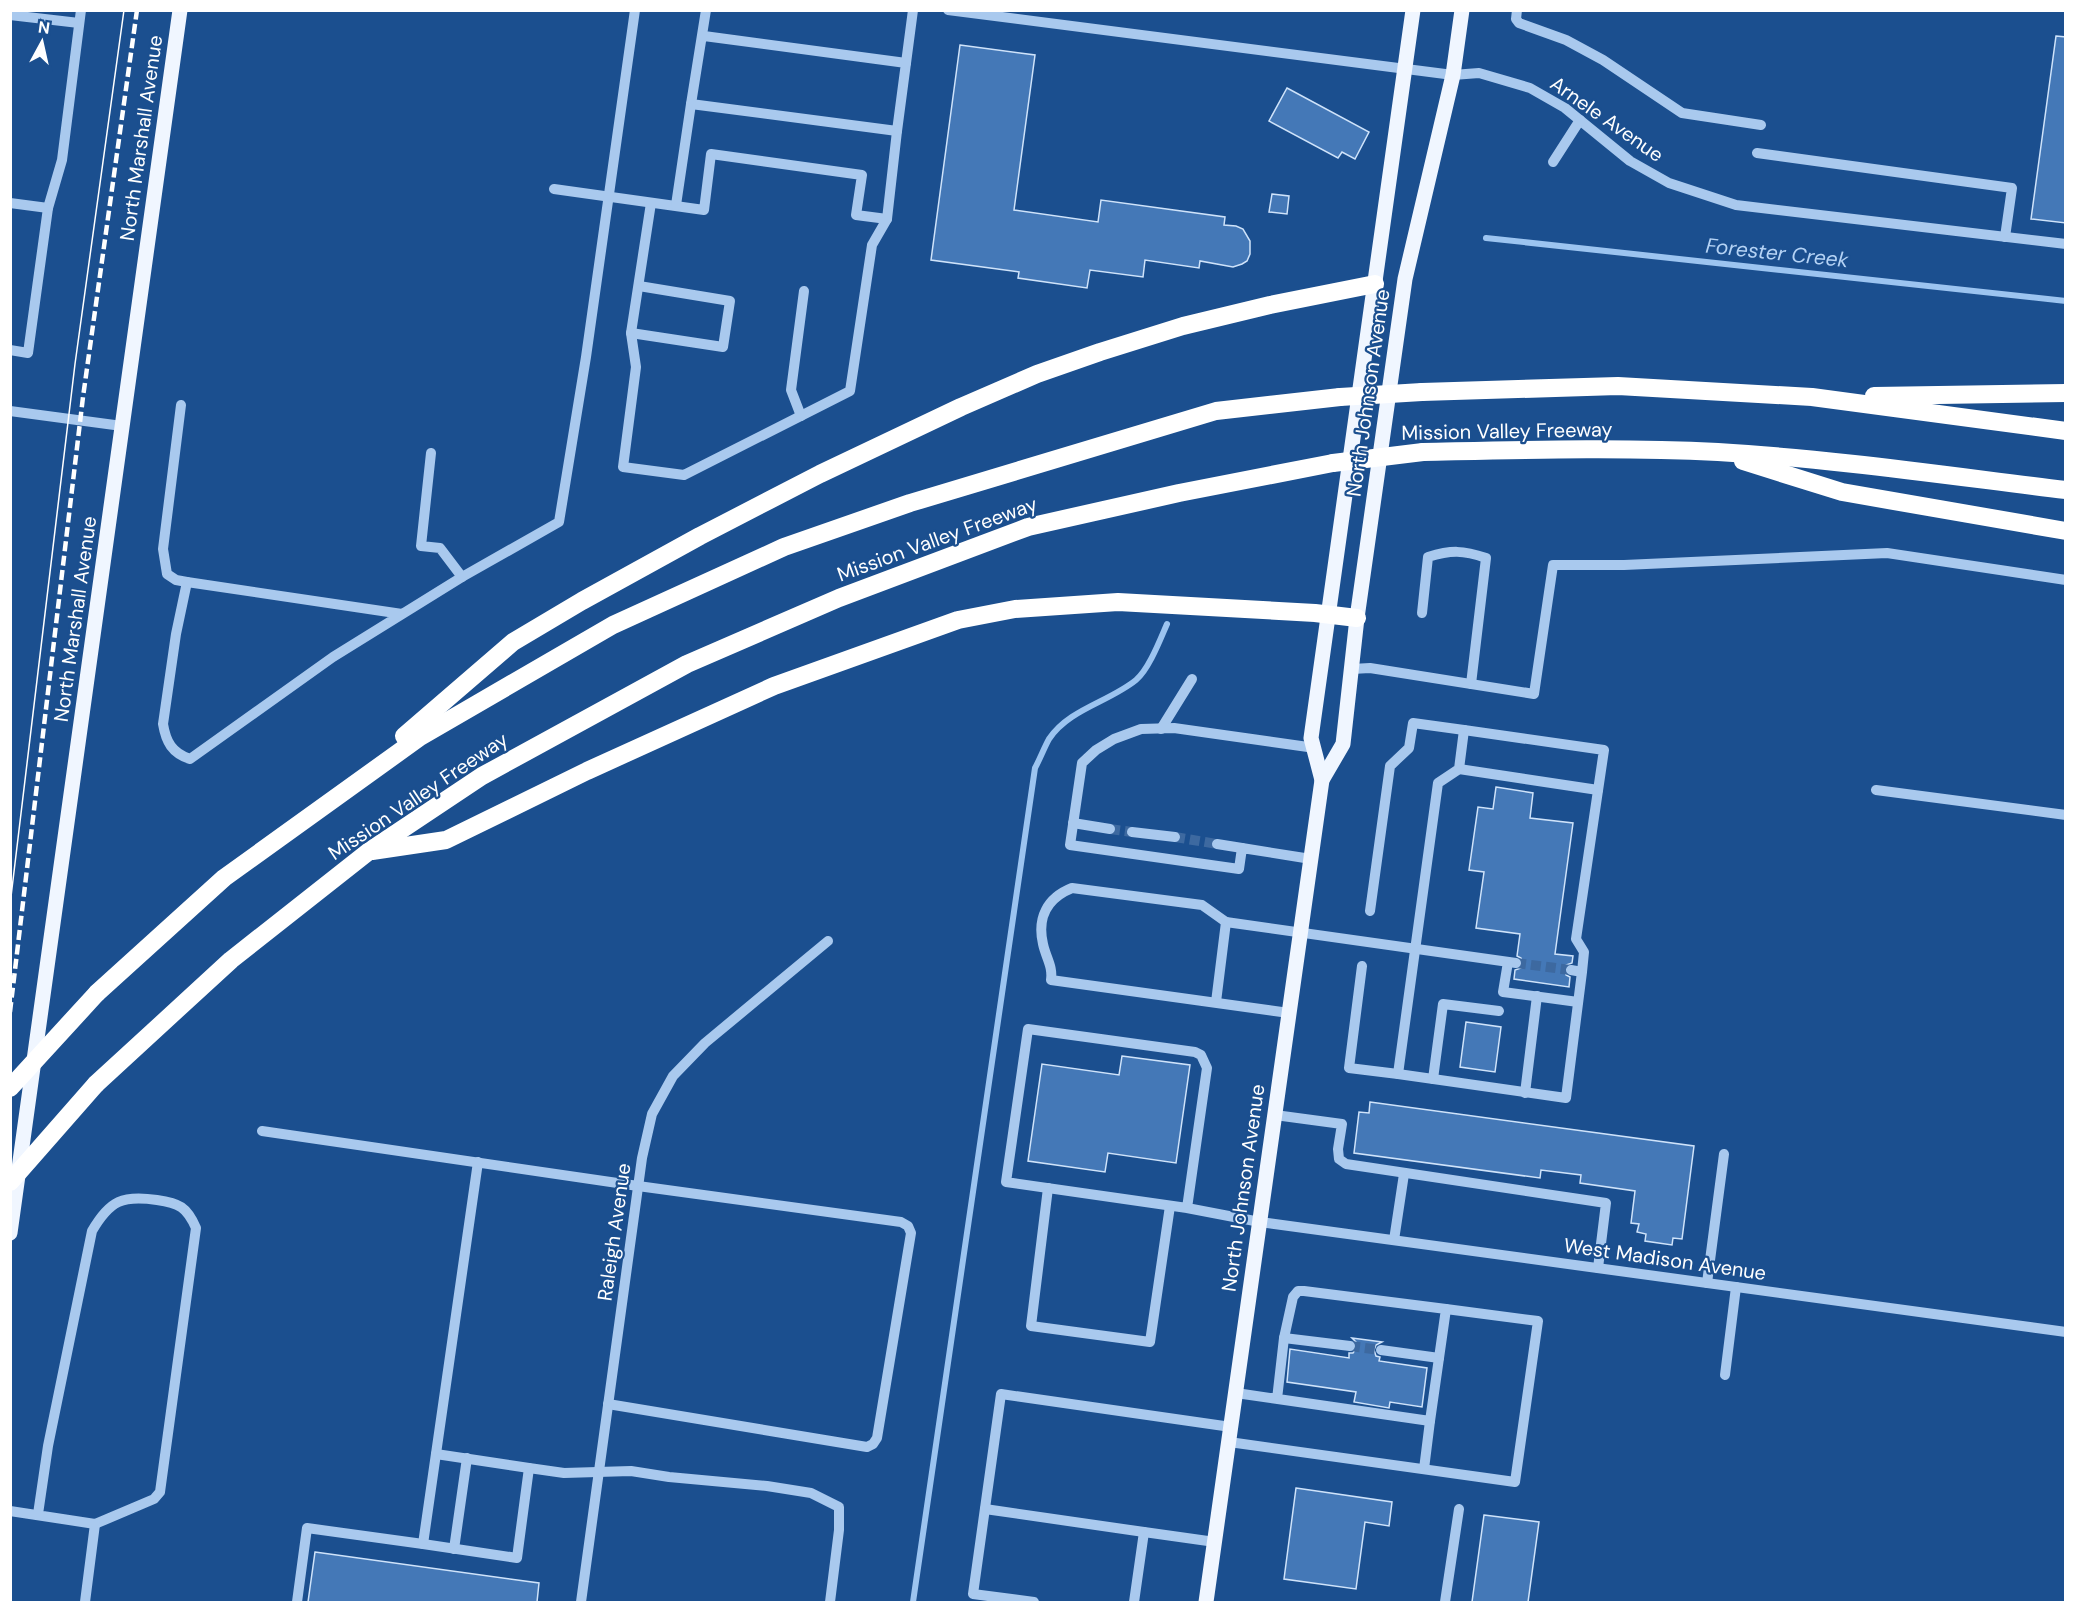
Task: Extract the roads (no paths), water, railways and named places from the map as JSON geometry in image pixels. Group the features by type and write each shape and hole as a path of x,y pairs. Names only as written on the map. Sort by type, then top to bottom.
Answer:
{"highway":[{"path":"323,806 513,642 700,536 820,474 961,407 1037,374 1100,352 1183,326 1270,305 1374,285"},
{"name":"Mission Valley Freeway","path":"10,1088 97,993 224,878 420,736 613,626 784,547 921,499 1216,411 1422,392 1618,386 1812,398 2066,431"},
{"path":"1812,398 2066,393"},
{"name":"Mission Valley Freeway","path":"10,1182 96,1084 231,960 368,852 482,776 687,664 839,598 1028,527 1179,493 1333,463 1424,452 1564,450 1716,452 1823,460 2066,490"},
{"path":"1716,452 1842,492 2066,531"},
{"path":"368,852 446,840 587,771 774,686 958,620 1015,609 1118,602 1358,618"}],"main road":[{"name":"North Marshall Avenue","path":"10,1233 180,10"},
{"name":"North Johnson Avenue","path":"1206,1602 1322,780 1311,738 1413,10"},
{"name":"North Johnson Avenue","path":"1322,780 1343,744 1405,279 1453,75 1462,10"}],"street":[{"path":"10,350 28,353 48,208 62,160 81,10"},
{"path":"187,582 176,634 163,724 165,737 171,748 179,755 190,759 333,657 462,577 559,522 635,10"},
{"path":"676,206 704,36 706,10"},
{"path":"651,202 631,333 636,367 623,467 684,475 850,391 872,244 887,219 913,10"},
{"name":"Arnele Avenue","path":"948,10 1453,75 1479,73 1530,88 1565,108 1630,161 1669,183 1736,205 2066,244"},
{"path":"1517,10 1518,23 1566,40 1603,60 1649,93 1683,113 1761,125"},
{"path":"14,14 79,23"},
{"path":"704,36 906,63"},
{"path":"691,104 897,131"},
{"path":"1552,162 1580,120"},
{"path":"1756,153 2012,188 2005,237"},
{"path":"554,189 704,210 711,154 862,174 856,215 887,219"},
{"path":"10,203 48,208"},
{"path":"631,333 723,347 730,301 639,286"},
{"path":"801,416 791,390 804,291"},
{"path":"181,405 163,549 167,574 176,580 187,582 402,614"},
{"path":"10,411 122,426"},
{"path":"431,453 421,546 440,548 462,577"},
{"path":"1422,613 1428,557 1441,553 1466,551 1486,558 1471,684"},
{"path":"1352,669 1370,668 1534,694 1553,565 1624,565 1887,553 2066,580"},
{"path":"1161,729 1192,679"},
{"path":"1362,966 1349,1068 1566,1098 1578,1002 1576,971 1584,952 1576,939 1604,750 1413,723 1409,748 1390,766 1370,911"},
{"path":"1242,848 1239,869 1070,845 1082,763 1096,750 1114,739 1141,729 1174,728 1315,748"},
{"path":"1459,769 1464,730"},
{"path":"1398,1074 1438,783 1459,769 1599,790"},
{"path":"1876,790 2066,815"},
{"path":"1073,823 1110,829"},
{"path":"1132,832 1175,837"},
{"path":"1217,844 1311,859"},
{"path":"1289,1013 1051,980 1053,968 1043,944 1042,919 1046,908 1060,893 1072,888 1202,905 1226,922 1512,962 1503,992 1578,1002"},
{"path":"1216,1002 1226,922"},
{"name":"Raleigh Avenue","path":"581,1602 638,1186 652,1114 673,1076 705,1043 828,940"},
{"path":"1525,1093 1537,996"},
{"path":"1433,1079 1443,1004 1499,1011"},
{"name":"West Madison Avenue","path":"1187,1208 1207,1068 1201,1055 1195,1052 1028,1029 1006,1182 1187,1208 1260,1222 2066,1332"},
{"path":"1275,1115 1342,1124 1338,1149 1339,1159 1346,1164 1361,1168 1606,1203 1598,1268"},
{"path":"262,1131 901,1222 908,1226 911,1233 877,1438 873,1444 867,1447 608,1404"},
{"path":"1707,1283 1724,1154"},
{"path":"423,1544 477,1162"},
{"path":"1394,1240 1404,1174"},
{"path":"1048,1188 1031,1326 1150,1342 1170,1206"},
{"path":"10,1511 95,1524 154,1499 160,1492 196,1228 190,1214 176,1203 131,1197 113,1205 101,1215 92,1231 48,1446 38,1514"},
{"path":"1725,1375 1736,1287"},
{"path":"1034,1602 973,1594 1001,1394 1424,1469 1515,1482 1538,1322 1299,1291 1293,1297 1284,1338 1277,1399"},
{"path":"1424,1469 1446,1309"},
{"path":"1284,1338 1350,1346"},
{"path":"1381,1350 1439,1358"},
{"path":"1236,1393 1430,1421"},
{"path":"436,1454 564,1473 631,1471 811,1493 838,1508 839,1530 830,1602"},
{"path":"454,1549 466,1458"},
{"path":"297,1602 307,1528 517,1558 529,1468"},
{"path":"985,1509 1215,1542"},
{"path":"1445,1602 1459,1509"},
{"path":"85,1602 95,1524"},
{"path":"1134,1602 1144,1532"}],"waterway":[{"name":"Forester Creek","path":"1486,238 2066,301"},
{"path":"913,1602 1035,768 1049,739 1067,720 1125,688 1141,675 1154,654 1167,624"}],"tunnel":[{"path":"1110,829 1132,832"},
{"path":"1175,837 1217,844"},
{"path":"1516,963 1571,970"},
{"path":"1350,1346 1381,1350"}],"tram line":[{"path":"10,905 75,364 124,10"}],"railway":[{"path":"10,1012 83,397 137,10"}]}
